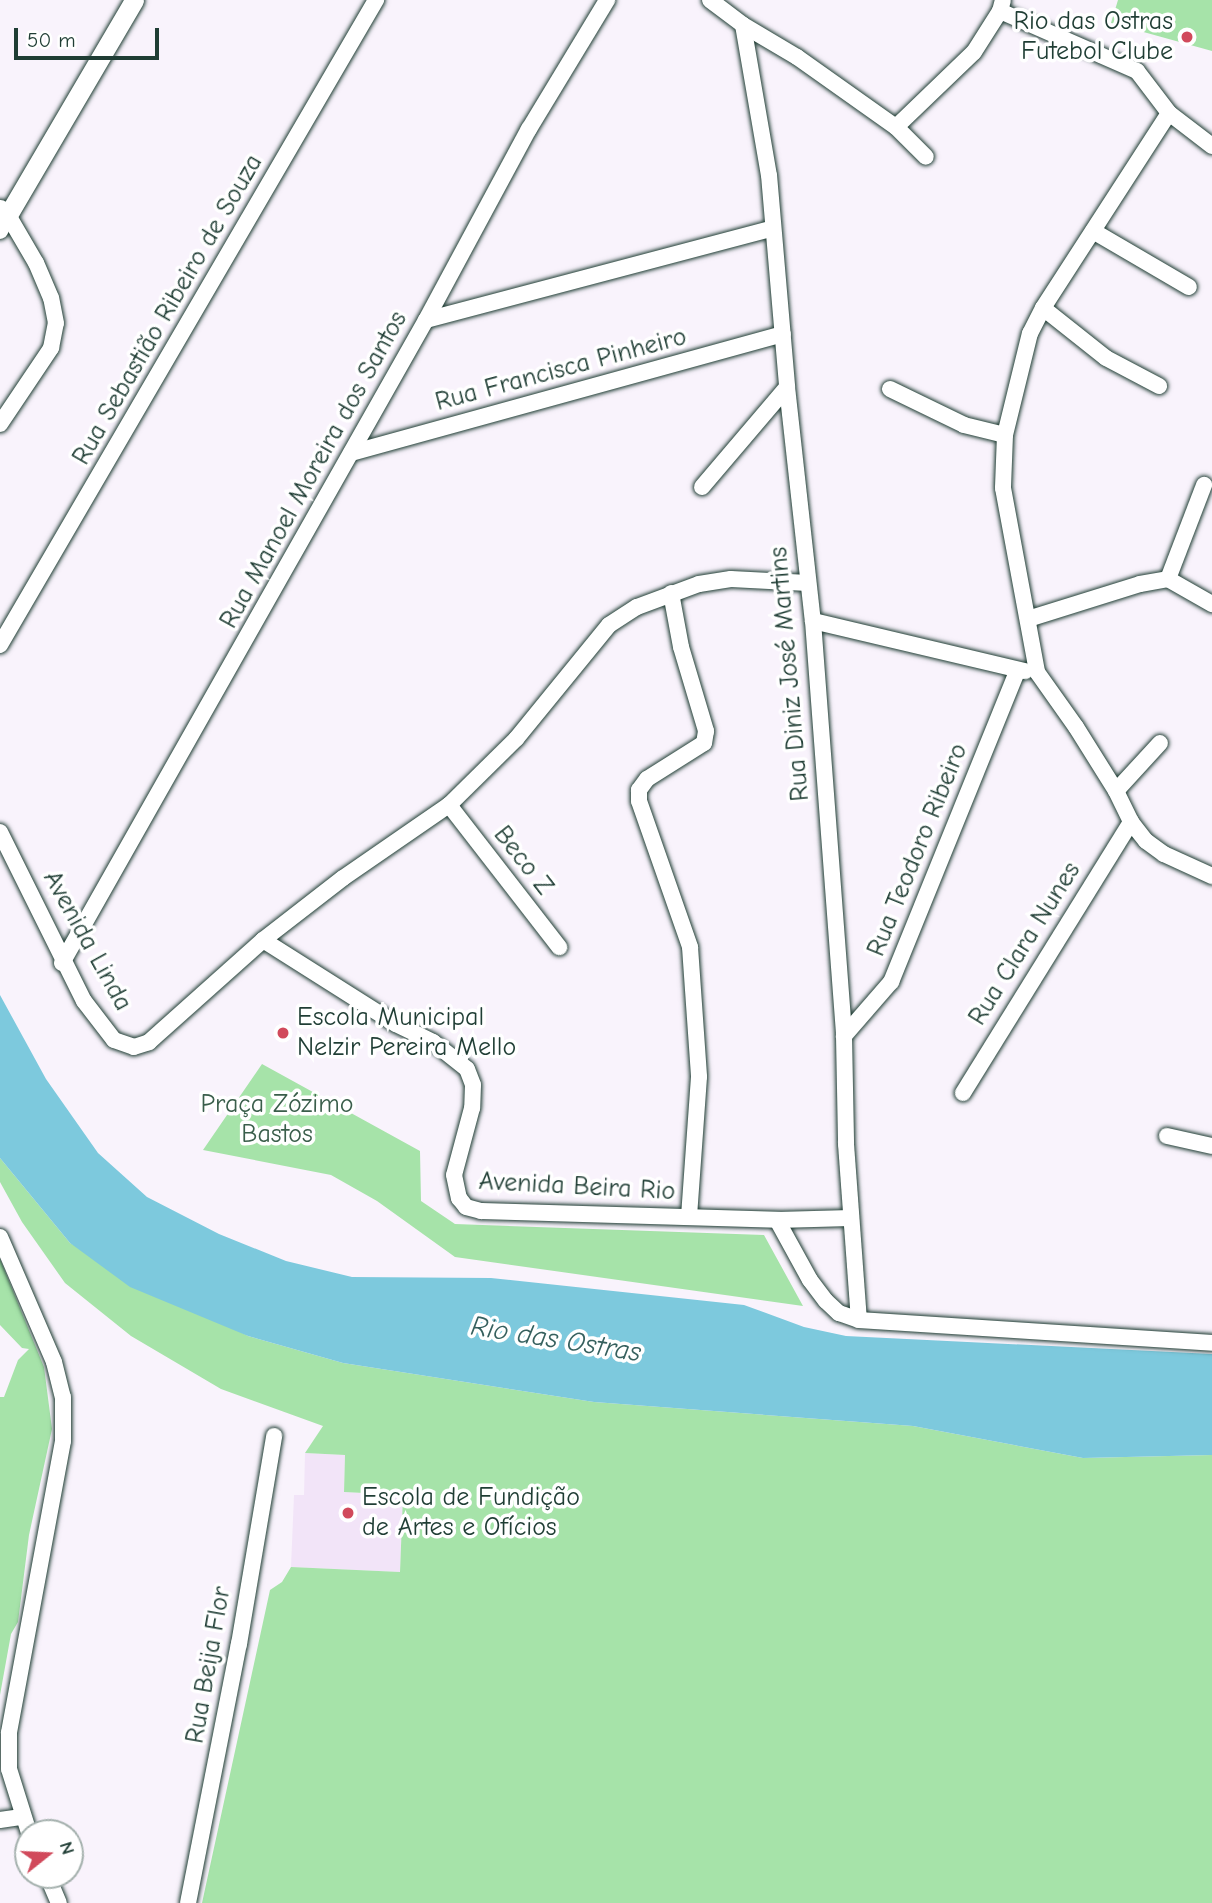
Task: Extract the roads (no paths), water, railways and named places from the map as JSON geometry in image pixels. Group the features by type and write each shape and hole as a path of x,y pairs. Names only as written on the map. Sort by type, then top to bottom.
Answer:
{"street":[{"path":"0,424 51,348 56,323 51,298 36,263 3,218 134,0"},
{"name":"Rua Sebastião Ribeiro de Souza","path":"0,645 376,0"},
{"name":"Rua Manoel Moreira dos Santos","path":"62,963 426,320 529,129 607,0"},
{"path":"710,0 896,127 926,157"},
{"path":"896,127 967,60 1002,6 1137,71 1169,113 1212,146"},
{"name":"Rua Diniz José Martins","path":"743,25 763,132 813,621 844,1036 851,1218 859,1320"},
{"path":"1169,113 1043,308 1030,333 1019,369 1002,457 1005,508 1037,672 1116,791 1131,822 1146,841 1164,855 1212,876"},
{"path":"426,320 773,228"},
{"path":"1093,231 1189,287"},
{"path":"1043,308 1106,358 1158,386"},
{"name":"Rua Francisca Pinheiro","path":"351,453 783,334"},
{"path":"702,486 787,387"},
{"path":"890,389 964,425 1005,435"},
{"path":"1168,579 1204,485"},
{"path":"263,940 343,878 449,805 516,739 609,625 638,607 699,584 731,579 808,583"},
{"path":"1028,619 1140,584 1168,579 1212,604"},
{"path":"671,593 681,647 706,731 704,743 647,779 639,790 639,801 690,947 699,1077 689,1216"},
{"path":"813,621 1017,671 1037,672"},
{"name":"Rua Teodoro Ribeiro","path":"844,1036 891,982 1017,671"},
{"path":"1116,791 1160,743"},
{"name":"Beco Z","path":"449,805 559,947"},
{"name":"Rua Clara Nunes","path":"962,1093 1131,822"},
{"name":"Avenida Linda","path":"0,832 62,963 84,1002 114,1040 134,1047 149,1042 263,940"},
{"name":"Avenida Beira Rio","path":"263,940 396,1024 433,1042 467,1069 473,1085 472,1108 454,1174 459,1198 466,1208 481,1211 777,1220 851,1218"},
{"path":"1167,1136 1212,1146"},
{"path":"777,1220 810,1280 826,1301 839,1313 859,1320 1212,1343"},
{"path":"0,1237 54,1362 63,1397 63,1441 9,1733 9,1769 22,1817 0,1820"},
{"name":"Rua Beija Flor","path":"188,1903 239,1644 274,1436"}],"water":[{"name":"Rio das Ostras","path":"0,995 46,1079 98,1153 147,1197 219,1234 286,1261 352,1277 491,1278 744,1305 804,1327 846,1336 1212,1354 1212,1455 1083,1458 913,1426 594,1402 343,1363 248,1336 130,1287 70,1243 0,1158"}],"place":[{"name":"Rio das Ostras Futebol Clube","path":"1187,37"},
{"name":"Escola Municipal Nelzir Pereira Mello","path":"283,1033"},
{"name":"Escola de Fundição de Artes e Ofícios","path":"348,1513"}],"park label":[{"name":"Praça Zózimo Bastos","path":"277,1120"}]}
